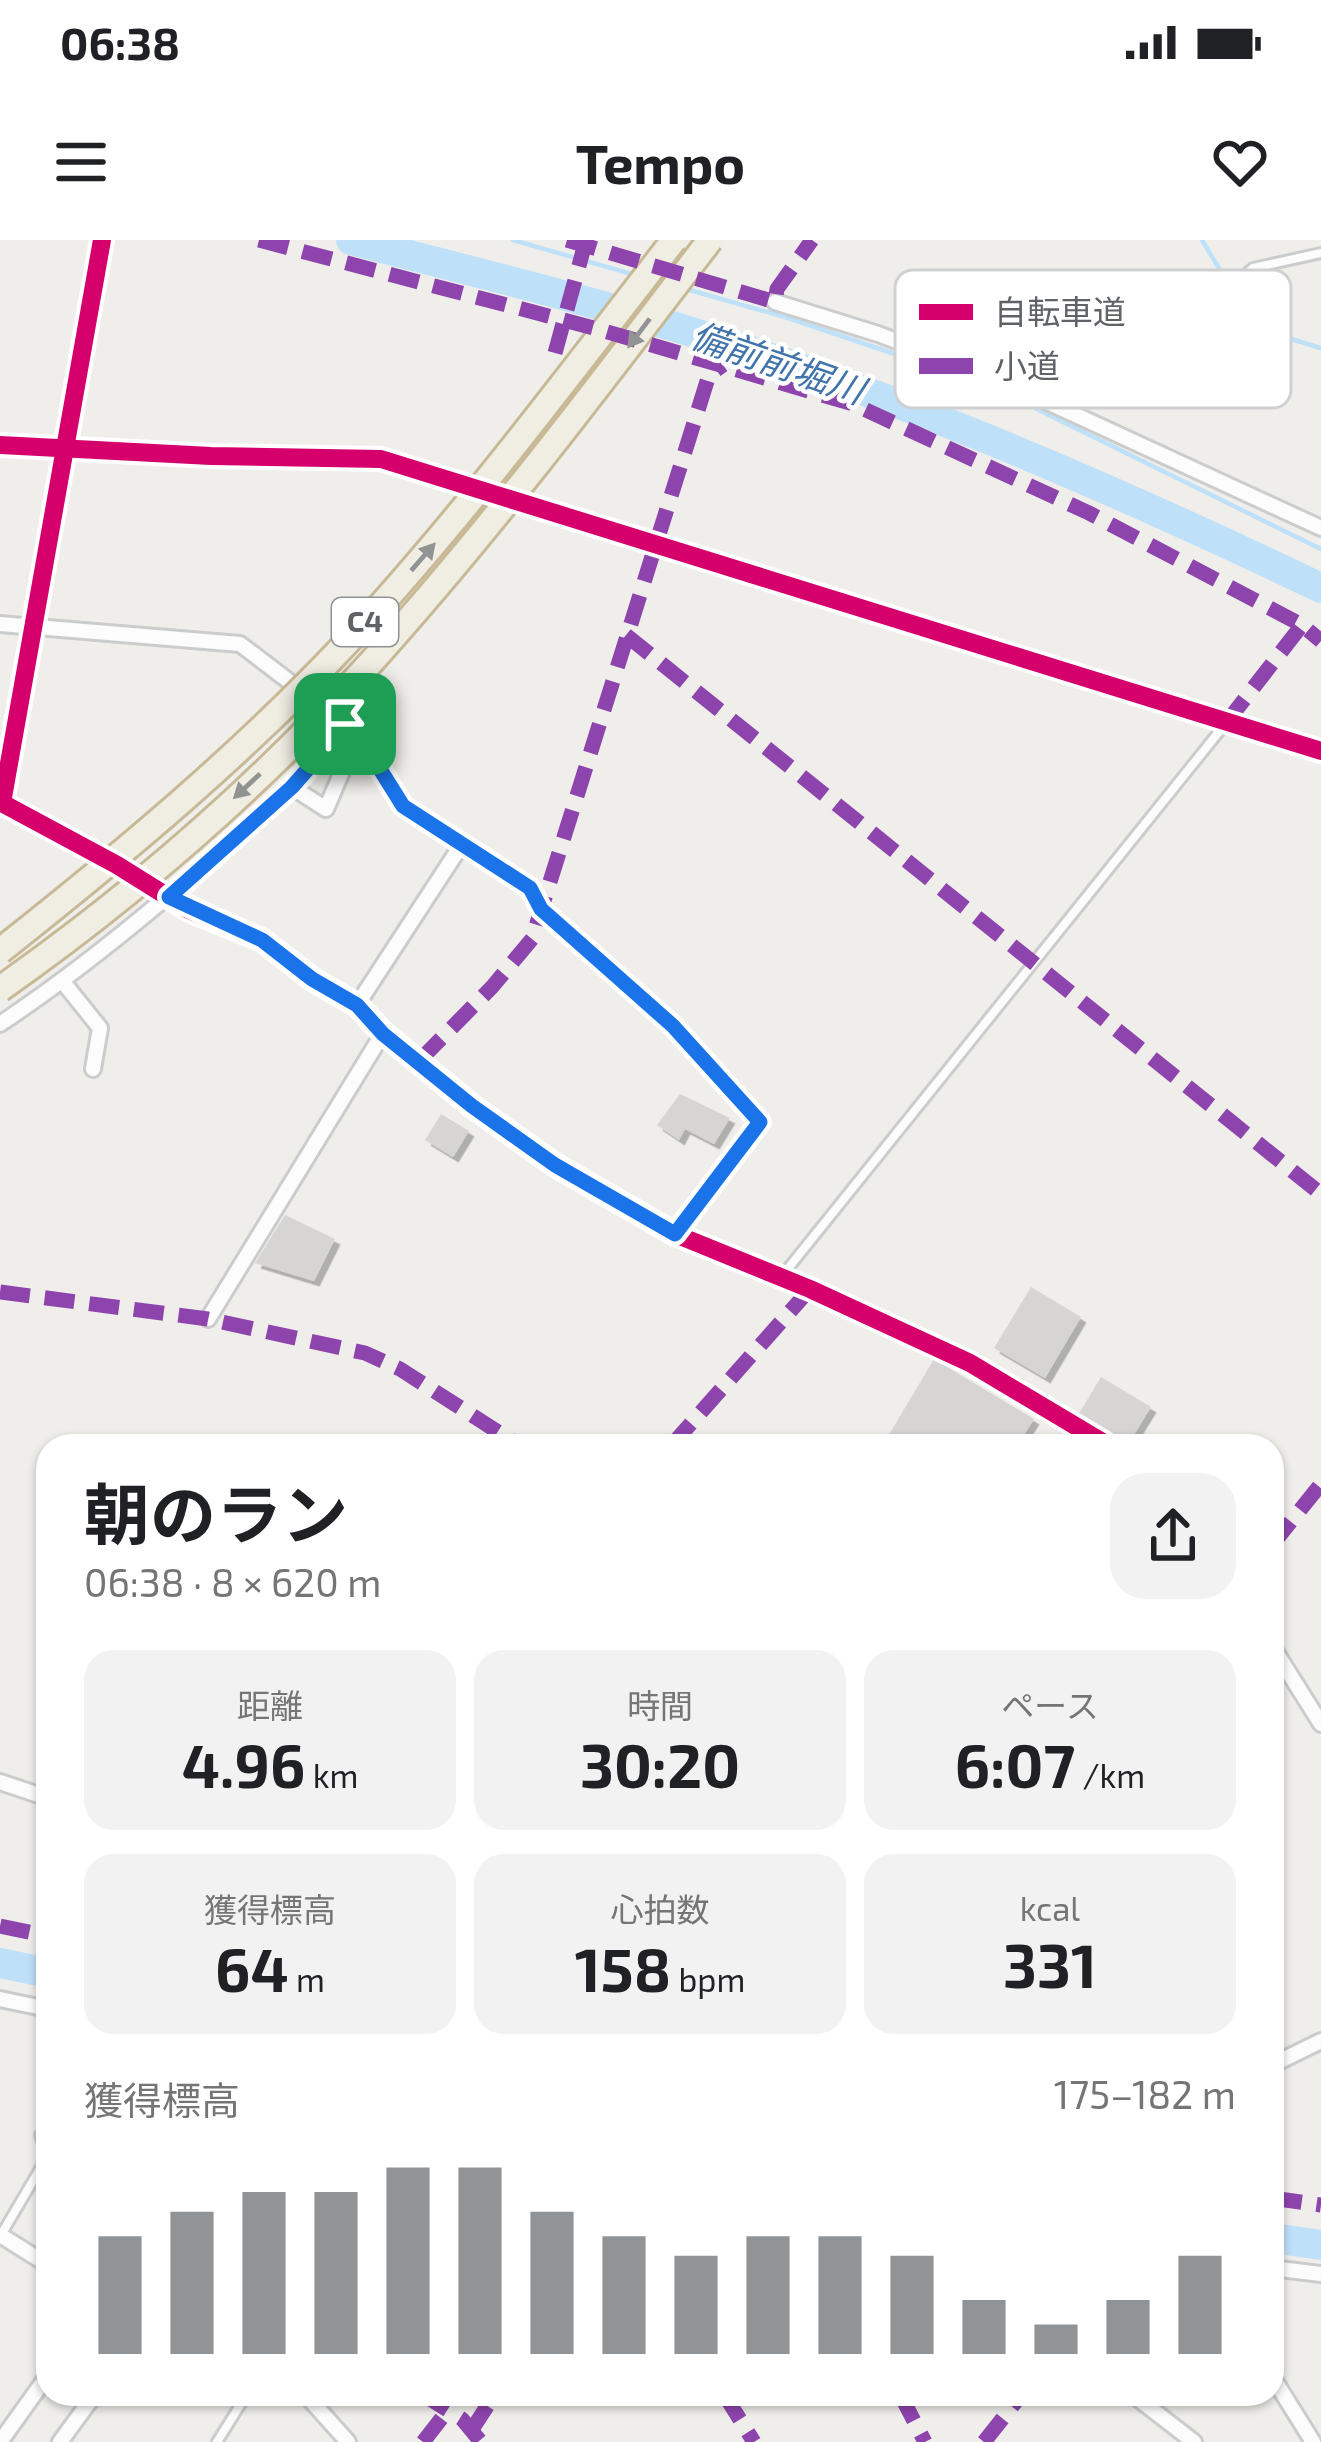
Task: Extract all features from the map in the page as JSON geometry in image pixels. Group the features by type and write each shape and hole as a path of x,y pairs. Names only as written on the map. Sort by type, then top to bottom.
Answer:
{"highway":[{"name":"C4","path":"0,951 196,789 351,638 502,463 674,240"},
{"name":"C4","path":"0,989 218,814 359,675 533,472 710,240"}],"street":[{"path":"102,240 2,802 169,897 262,940 312,979 357,1005 383,1034 472,1106 555,1165 675,1234 970,1363 1089,1434"},
{"path":"775,302 895,340"},
{"path":"1060,408 1321,528"},
{"path":"0,445 381,459 1321,752"},
{"path":"0,625 240,644 358,734 403,806 530,888 541,909 673,1026 760,1122 675,1234"},
{"path":"0,1024 58,986 169,897 292,787 321,754 317,738 323,707"},
{"path":"292,787 326,809 358,734"},
{"path":"357,1005 462,844"},
{"path":"0,975 58,986 100,1028 93,1069"},
{"path":"208,1318 383,1034"},
{"path":"1284,1665 1321,1724"},
{"path":"0,1782 36,1794"},
{"path":"0,1999 36,2006"},
{"path":"1284,2060 1321,2041"},
{"path":"0,2236 36,2257"},
{"path":"1284,2269 1321,2274"},
{"path":"1,2442 36,2392"},
{"path":"1284,2397 1313,2442"},
{"path":"60,2442 86,2406"},
{"path":"316,2406 348,2442"},
{"path":"1148,2406 1194,2442"}],"lane":[{"path":"1251,270 1321,253"},
{"path":"781,1277 1226,723"},
{"path":"0,2236 36,2175"},
{"path":"217,2442 240,2406"}],"building":[{"path":"680,1094 730,1118 714,1144 685,1129 679,1140 657,1125"},
{"path":"441,1114 469,1131 453,1157 425,1140"},
{"path":"285,1215 335,1239 314,1281 255,1263"},
{"path":"1031,1287 1081,1317 1045,1378 994,1348"},
{"path":"934,1359 1034,1419 1025,1434 889,1434"},
{"path":"1101,1377 1151,1407 1134,1434 1108,1434 1078,1415"}],"waterway":[{"name":"備前前堀川","path":"351,240 652,320 895,403"},
{"path":"513,240 635,275"},
{"path":"1202,240 1220,270"},
{"path":"686,289 895,354"},
{"path":"1291,339 1321,348"},
{"name":"備前前堀川","path":"909,408 1090,482 1321,588"},
{"path":"1035,408 1321,549"},
{"path":"0,1963 36,1970"},
{"path":"1284,2240 1321,2245"}],"marked path":[{"path":"259,240 594,328 853,404 1089,513 1302,625 1321,641"},
{"path":"567,240 775,302 777,289 812,240"},
{"path":"555,353 586,240"},
{"path":"420,1060 532,939 709,375 723,365"},
{"path":"1226,723 1302,625"},
{"path":"626,635 1321,1194"},
{"path":"682,1434 810,1289"},
{"path":"0,1292 208,1319 365,1353 400,1369 501,1434"},
{"path":"1284,1530 1321,1484"},
{"path":"0,1926 36,1934"},
{"path":"1284,2200 1321,2205"},
{"path":"441,2406 462,2419 481,2442"},
{"path":"471,2431 487,2406"},
{"path":"732,2406 754,2442"},
{"path":"906,2406 925,2442"},
{"path":"984,2442 1012,2406"},
{"path":"423,2442 448,2410"}],"cycle path":[{"path":"102,240 2,803 189,910 262,940 312,979 357,1005 383,1033 472,1106 555,1165 675,1234 810,1289 970,1363 1089,1434"},
{"path":"0,445 381,459 1321,751"}],"route":[{"path":"323,707 345,724 358,734 403,806 530,888 541,909 673,1026 760,1122 675,1234 555,1165 472,1106 383,1034 357,1005 312,979 262,940 169,897 292,787 321,754 317,738 323,707"}]}
